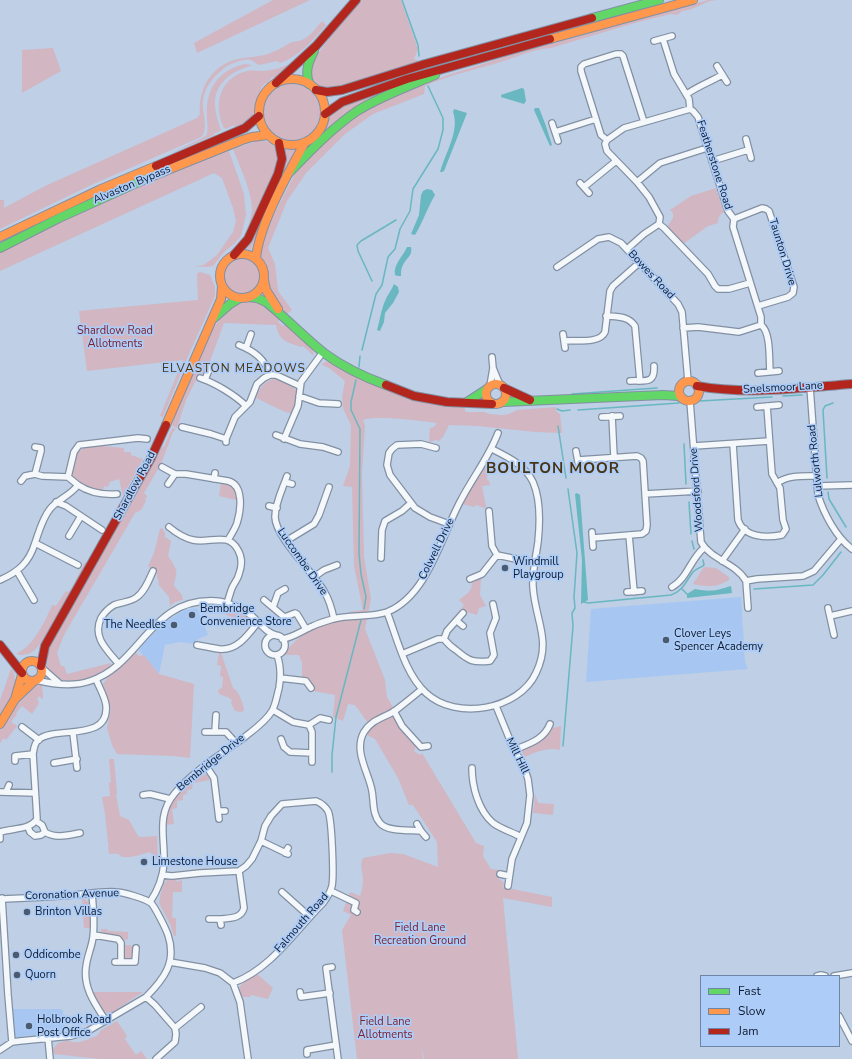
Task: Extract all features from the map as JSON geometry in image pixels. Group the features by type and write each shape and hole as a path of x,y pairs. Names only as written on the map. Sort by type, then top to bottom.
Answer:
{"main road":[{"path":"306,142 292,145 279,143 268,135 263,128 259,116 262,101 265,95 276,83 316,46 356,0"},
{"path":"316,90 327,92 342,90 432,62 659,0"},
{"path":"325,114 342,102 407,78 693,0"},
{"path":"309,84 306,69 316,46"},
{"path":"287,174 314,146 357,112 402,89 457,64"},
{"path":"276,83 291,79 300,80 309,84 316,90 323,101 325,114 323,123 317,134 306,142 287,174 256,247 256,258 262,267 264,280 269,295 280,313"},
{"name":"Alvaston Bypass","path":"0,237 101,188 245,128 259,116"},
{"name":"Alvaston Bypass","path":"0,248 105,196 220,148 242,140 268,135"},
{"path":"279,143 282,159 278,174 245,243 234,255 226,260 220,270 219,275 222,286 232,295 257,298 280,313 323,352 342,365 362,376 399,391 434,400 492,404 503,402 506,394 502,386 495,384 467,402"},
{"path":"234,255 246,254 256,258"},
{"path":"244,297 259,290 264,280"},
{"name":"Shardlow Road","path":"29,661 45,646 147,464 221,299 222,286"},
{"name":"Shardlow Road","path":"212,320 230,304 244,297"},
{"path":"688,381 693,382 699,391 690,398 679,393 680,387 683,383 688,381"},
{"name":"Snelsmoor Lane","path":"697,386 714,390 754,390 852,384"},
{"name":"Snelsmoor Lane","path":"502,386 535,401"},
{"path":"489,387 486,396 492,404"},
{"name":"Snelsmoor Lane","path":"663,395 680,387"},
{"name":"Snelsmoor Lane","path":"503,402 663,395 690,398 714,390"},
{"path":"0,645 27,680 35,680"},
{"name":"Shardlow Road","path":"41,667 45,646"},
{"path":"8,654 14,657 37,662 41,667 40,676 15,699"},
{"path":"0,724 15,699 23,665 29,661"}],"street":[{"path":"654,41 672,36"},
{"path":"663,39 674,74 689,99 690,109"},
{"path":"644,122 623,56 618,53 584,64 581,67 601,135 607,140 605,147 649,197 659,215 659,224"},
{"path":"717,66 727,82"},
{"path":"687,94 700,85 713,81 722,75"},
{"name":"Featherstone Road","path":"607,140 624,128 690,109 694,111 698,117 728,211 734,219 733,227 758,306 761,324 766,330 768,336 770,372"},
{"path":"555,132 596,119"},
{"path":"552,123 558,141"},
{"path":"746,139 748,150 752,158"},
{"path":"637,182 660,163 707,148"},
{"path":"712,161 748,150"},
{"path":"589,193 582,185 616,161"},
{"name":"Taunton Drive","path":"734,219 762,208 769,211 794,287 793,293 788,297 758,306"},
{"path":"627,249 644,234 659,224"},
{"path":"659,224 708,274 718,289 729,289 750,282"},
{"name":"Bowes Road","path":"557,267 598,239 614,239 627,249 678,304 682,312 688,381"},
{"path":"564,340 596,340 600,338 605,332 610,291 613,286 639,263"},
{"path":"606,316 627,318 636,326 643,380"},
{"path":"683,328 739,332 761,324"},
{"path":"246,348 251,334"},
{"path":"564,334 565,348"},
{"path":"239,345 254,352 264,362 270,375"},
{"path":"284,439 298,406 302,380 323,352"},
{"path":"489,387 493,368 492,357"},
{"path":"630,381 653,378 654,366"},
{"path":"210,367 202,379 236,397 246,406"},
{"path":"493,368 502,386"},
{"path":"758,373 779,371"},
{"path":"182,426 211,434 226,441 235,417 252,398 258,384 264,378 270,375 279,376 300,386"},
{"name":"Lulworth Road","path":"810,387 816,486 821,504 841,539 852,549"},
{"path":"299,396 319,403 338,404"},
{"name":"Woodsford Drive","path":"690,398 701,542 704,548 741,575 746,581"},
{"path":"757,407 778,405"},
{"path":"733,444 738,520 740,524 745,529 760,537 782,535 786,529 783,520 780,488 772,474 767,406"},
{"path":"612,416 614,457"},
{"path":"602,417 620,416"},
{"name":"Colwell Drive","path":"266,640 274,635 283,639 342,616 387,612 412,594 424,578 448,524 492,449 498,433"},
{"path":"276,435 300,444 338,452"},
{"path":"68,477 74,452 79,445 138,438 147,439"},
{"path":"120,447 121,440"},
{"path":"694,446 769,441"},
{"path":"436,448 422,444 398,445 389,453 387,465 390,475 411,503 420,512 448,524"},
{"path":"35,447 41,448 41,451 35,474"},
{"path":"387,612 406,665 422,689 438,701 460,708 469,709 496,706 521,692 536,674 541,661 544,642 534,598 533,586 534,563 538,542 538,498 535,486 530,476 507,456 492,449"},
{"path":"576,451 579,467"},
{"path":"578,460 637,456 643,461 646,531 642,534 593,538"},
{"path":"162,467 174,474 192,475 232,482 239,490 239,510 237,523 228,540"},
{"path":"214,479 215,472"},
{"path":"21,482 25,476 35,474 42,476 50,475 68,477 88,491 99,494 117,494"},
{"path":"168,484 174,474"},
{"name":"Luccombe Drive","path":"287,476 276,508 275,517 277,527 325,593 331,605 334,619"},
{"path":"777,484 784,479 791,477 816,476"},
{"path":"285,482 292,484"},
{"path":"0,580 17,571 30,554 36,543 39,529 49,510 56,502 73,492 78,485"},
{"path":"816,486 852,485"},
{"path":"286,541 314,524 327,503 329,487"},
{"path":"645,494 698,491"},
{"path":"56,502 66,506 102,530"},
{"path":"381,558 382,530 385,521 402,511 411,503"},
{"path":"269,506 276,508"},
{"path":"489,511 492,546 497,555 534,563"},
{"path":"69,536 81,516"},
{"path":"169,527 175,532 191,540 228,540 233,543 241,556 241,565 239,575 232,588 227,603"},
{"path":"722,561 745,529"},
{"path":"592,532 593,547"},
{"path":"630,535 634,592"},
{"path":"748,608 746,581 803,576 810,574 841,539"},
{"path":"36,543 78,565"},
{"path":"672,587 680,581 698,554 704,548"},
{"path":"470,578 482,574 497,555"},
{"path":"314,577 324,570 336,565"},
{"path":"17,571 33,598 37,592"},
{"path":"118,663 101,642 98,630 100,622 104,614 112,607 133,600 139,596 151,581 153,571"},
{"path":"273,607 278,593 285,589"},
{"path":"627,592 642,591"},
{"path":"264,600 285,617 295,613 297,614 306,629"},
{"path":"35,680 78,684 96,679 110,671 158,622 180,606 205,601 227,603 248,613 271,634 283,639 284,650 276,655 271,654 266,650 266,640 263,628"},
{"path":"444,639 449,646 470,661 477,662 490,660 494,656 490,633 496,618 493,604"},
{"path":"828,608 834,635"},
{"path":"830,616 852,611"},
{"path":"444,639 447,631 463,613"},
{"path":"457,621 463,626"},
{"path":"197,645 220,649 230,648 244,640 258,622"},
{"path":"402,654 438,639 444,639"},
{"name":"Bembridge Drive","path":"150,902 159,888 164,864 162,820 170,799 187,780 262,723 272,710 277,699 280,678 280,663 276,655"},
{"path":"41,667 60,683"},
{"path":"280,678 306,681 311,688"},
{"path":"0,832 28,827 36,821 38,816 33,754 38,740 45,736 73,733 94,728 99,725 104,717 105,703 96,679"},
{"path":"421,831 387,828 380,823 376,814 371,786 362,761 361,743 364,733 370,725 380,717 394,711 422,689"},
{"name":"Mill Hill","path":"496,706 514,750 523,764 528,779 530,795 527,823 512,859 508,886"},
{"path":"272,710 293,722 309,725 320,718 329,720"},
{"path":"394,711 402,726 419,749 428,746"},
{"path":"215,732 216,715"},
{"path":"514,750 536,740 544,734 550,724"},
{"path":"309,725 312,732 312,762"},
{"path":"22,727 38,740"},
{"path":"205,732 226,732 236,743"},
{"path":"73,733 77,768"},
{"path":"281,739 284,747 290,752 312,753"},
{"path":"15,761 15,756 33,754"},
{"path":"54,763 77,758"},
{"path":"206,766 214,778 219,819"},
{"path":"472,768 477,797 487,816 492,822 500,827 521,836"},
{"path":"3,792 9,785"},
{"path":"3,792 35,793"},
{"path":"143,795 150,794 170,799"},
{"name":"Falmouth Road","path":"233,983 243,980 269,961 323,903 331,891 334,874 329,814 325,807 320,802 316,801 282,804 274,812 265,826 261,841 252,859 239,871"},
{"path":"218,812 225,811"},
{"path":"36,821 42,825 45,832 55,836 80,834"},
{"path":"417,824 426,837"},
{"path":"28,827 30,832 35,836 41,835 45,832"},
{"path":"261,841 287,852"},
{"path":"162,874 172,876 239,871 244,908 240,916 221,922 209,919"},
{"path":"500,874 509,876"},
{"path":"331,891 356,903 354,910 357,912"},
{"name":"Coronation Avenue","path":"1,899 108,892 123,893 150,902"},
{"path":"92,893 94,934 85,967 87,985 92,999 106,1021"},
{"path":"282,901 284,894 310,917"},
{"path":"1,899 12,1042"},
{"path":"0,1050 12,1042 27,1039 80,1034 106,1021 146,997 166,974 170,962 170,941 167,929 150,902"},
{"path":"94,934 118,939 121,943 118,962 135,962 136,948"},
{"path":"170,962 194,966 220,973 233,983 240,1002 248,1059"},
{"path":"332,967 326,968 338,1059"},
{"path":"840,975 852,973"},
{"path":"300,992 301,997 330,993"},
{"path":"146,997 175,1028 176,1034 175,1042 156,1059"},
{"path":"175,1028 201,1006"},
{"path":"840,1018 852,1041"},
{"path":"48,1037 50,1059"},
{"path":"307,1054 307,1050 336,1045"}],"shaded area":[{"path":"522,88 524,89 526,101 524,104 501,97 501,95"},
{"path":"535,108 539,108 552,145 550,146 534,110"},
{"path":"454,109 467,113 444,171 440,172 455,127"},
{"path":"427,189 432,190 435,195 415,235 411,234 419,215 421,195 423,191"},
{"path":"407,247 411,247 411,253 402,266 401,276 395,275 395,267"},
{"path":"394,284 398,287 399,292 385,313 384,322 380,331 377,330 384,304"},
{"path":"577,493 580,495 588,600 581,604 582,560 575,494"},
{"path":"731,586 732,593 687,598 687,594 695,589 713,590"},
{"name":"Clover Leys Spencer Academy","path":"741,597 745,662 748,669 586,682 591,609"},
{"path":"197,608 208,635 198,639 196,644 179,642 165,645 159,674 139,650 143,644 167,621 184,610"},
{"path":"11,1009 61,1009 63,1011 65,1033 13,1038"}],"green space":[{"path":"273,0 310,0 197,53 194,43"},
{"path":"361,0 401,0 418,49 414,59 419,61 346,85 331,88 318,85 310,77 310,66 336,29"},
{"path":"708,0 717,0 682,11 677,15 671,14 638,22 551,48 529,52 435,82 425,86 424,94 373,114 345,134 306,173 287,201 268,248 275,264 278,291 292,310 285,315 267,286 267,270 261,257 260,245 267,228 297,170 338,130 374,105 448,75 514,54"},
{"path":"322,21 326,25 316,37 300,52 287,60 280,63 277,61 259,65 251,60 242,60 227,66 218,73 205,91 203,106 205,130 201,137 91,185 0,229 0,200 4,200 4,208 45,186 197,118 200,114 201,95 204,87 208,79 221,66 238,59 268,54 292,42 302,40 311,34"},
{"path":"53,48 61,71 22,93 22,50"},
{"path":"295,61 275,78 272,77 268,83 264,84 261,88 253,114 247,122 235,127 234,125 226,129 224,128 219,110 219,102 225,86 230,80 247,71 272,70 284,67"},
{"path":"245,64 251,66 244,68 226,78 218,89 215,107 221,130 214,135 170,154 206,136 208,129 207,107 211,90 215,83 227,71"},
{"path":"286,84 298,84 308,88 316,96 320,106 320,118 316,128 308,136 298,140 286,140 276,136 268,128 264,118 264,106 268,96 276,88"},
{"path":"397,85 303,153 319,137 329,118 338,108"},
{"path":"260,140 269,142 276,148 276,167 268,189 248,229 252,210 250,195 233,149"},
{"path":"285,149 296,149 255,237 251,250 247,249 282,175 286,157"},
{"path":"229,151 244,194 246,215 241,236 224,252 213,266 195,266 204,265 217,255 233,232 236,221 222,178 214,173 0,271 0,251 31,235 185,166"},
{"path":"716,188 724,212 719,217 718,223 708,226 683,244 670,230 668,225 673,218 673,213 670,210 691,196"},
{"path":"246,258 255,263 259,269 259,283 255,289 246,294 238,294 229,289 225,283 224,272 229,263 235,259"},
{"name":"Shardlow Road Allotments","path":"200,272 210,275 215,287 215,296 163,417 160,416 183,360 87,371 79,311 198,300 197,274"},
{"path":"248,300 266,306 280,319 278,322 283,326 286,324 312,348 314,356 303,346 301,347 284,340 279,334 276,325 224,323 206,372 199,374 186,400 177,428 172,426 181,400 202,351 214,328 229,309 238,303"},
{"path":"328,361 349,373 464,407 466,412 484,412 502,415 509,414 517,410 556,407 556,411 560,414 562,433 449,425 443,437 439,441 436,440 429,442 430,428 434,427 437,423 388,418 363,420 365,426 362,473 364,557 371,599 365,629 385,680 387,697 416,746 414,751 420,755 422,753 476,843 484,846 483,856 491,869 499,870 499,879 504,883 503,887 552,897 552,907 503,898 518,1059 424,1059 421,1045 423,1059 357,1059 342,930 351,915 343,911 350,892 360,896 363,884 361,866 363,858 390,853 403,854 438,867 437,842 413,805 409,805 398,778 375,739 367,735 371,727 355,705 348,704 343,721 333,717 335,695 313,691 312,687 302,679 302,663 299,655 284,655 296,640 305,634 324,625 353,618 349,612 363,610 354,566 352,487 343,486 350,466 351,425 343,408 342,397 345,381 329,368 321,364"},
{"path":"273,379 286,383 297,391 297,401 293,414 256,398 262,386"},
{"path":"172,428 176,429 173,432 161,464 144,493 147,496 145,499 146,501 141,510 135,513 64,635 57,653 61,666 64,666 67,674 111,663 103,672 83,680 69,681 58,678 47,666 48,649 155,458 163,446 164,447"},
{"path":"89,446 124,448 124,452 131,452 131,455 143,459 123,496 119,479 110,482 108,487 104,486 103,491 93,491 70,477 77,454"},
{"path":"487,463 487,480 489,481 490,485 482,486 486,507 484,508 476,505 474,507 463,504 468,492"},
{"path":"221,483 231,486 238,493 236,500 219,496"},
{"path":"162,528 165,533 165,537 171,541 168,556 176,571 174,586 182,595 183,600 175,602 170,606 169,597 158,584 157,574 148,566 154,553 160,529"},
{"path":"85,562 88,563 40,644 35,650 29,653 18,655 17,653 28,646 38,633 52,605 56,606 66,591 68,592 71,589"},
{"path":"704,567 716,568 729,577 729,580 712,586 693,584"},
{"path":"480,577 480,595 486,606 479,608 477,615 461,609 464,605 459,600 466,595 472,586 472,583"},
{"path":"209,604 226,606 236,610 250,620 250,624 204,606"},
{"path":"140,645 135,652 139,656 144,655 159,674 194,684 190,758 117,754 112,745 107,728 111,709 103,684 109,676 103,680 119,668 112,674 114,673 125,663 126,662 120,667"},
{"path":"219,653 221,653 233,688 239,694 242,701 244,710 242,712 235,711 231,703 232,700 218,692 219,689 222,688 223,677 220,676 221,666 217,665"},
{"path":"11,669 15,681 14,687 10,699 0,716 0,700"},
{"path":"35,685 42,685 43,698 42,699 39,696 37,699 39,703 32,714 22,706 11,722 17,726 6,740 4,738 0,743 0,729 26,693"},
{"path":"561,726 560,750 547,750 525,757 520,749 548,734 552,728"},
{"path":"109,759 114,759 116,795 120,816 129,820 138,836 157,836 158,864 156,858 150,852 127,857 122,857 117,854 109,854 109,843 102,797 110,796 109,783 111,782"},
{"path":"201,774 207,775 210,780 193,783 192,789 187,790 187,794 183,795 183,800 177,801 177,808 172,809 174,824 164,825 172,801 183,788"},
{"path":"535,794 538,803 554,804 553,815 533,813"},
{"path":"209,875 176,880 177,882 182,880 182,892 173,892 172,918 176,918 176,936 174,936 170,924 159,903 164,883 173,878"},
{"path":"82,898 88,902 92,916 92,928 88,951 86,949 90,936 90,928 84,928"},
{"path":"101,929 107,929 108,931 128,932 128,939 123,940 116,936 103,934"},
{"path":"124,945 133,946 131,959 127,960 123,956"},
{"path":"257,974 273,988 268,999 251,995 250,997 241,997 239,989 241,985 247,979"},
{"path":"91,992 143,992 110,1014 102,1011"},
{"path":"117,1021 127,1036 125,1039 136,1055 141,1051 147,1059 100,1059 54,1054 53,1049 58,1043 67,1040 71,1042 79,1042 87,1040 98,1035 101,1030"}],"waterway":[{"path":"402,0 418,45 419,56"},
{"path":"362,350 376,294 382,285 388,257 395,249 400,229 410,211 413,189 438,149 443,130 443,118 428,86"},
{"path":"372,281 358,251 357,245 361,241 396,220"},
{"path":"359,367 360,356"},
{"path":"356,380 351,402 351,410 360,429 359,554 361,574 366,597 364,609"},
{"path":"572,394 657,388"},
{"path":"783,396 802,395"},
{"path":"699,401 772,397"},
{"path":"578,410 679,403"},
{"path":"827,478 823,410 825,406 833,403"},
{"path":"557,409 562,411 570,410"},
{"path":"558,426 566,478"},
{"path":"684,444 686,484"},
{"path":"563,746 573,626 572,613 575,608 574,597 577,553 568,489"},
{"path":"828,492 829,499 846,527"},
{"path":"689,502 691,534"},
{"path":"692,541 694,549"},
{"path":"754,589 813,585 841,552"},
{"path":"584,602 588,603 671,595 679,591 694,571 704,565 703,560"},
{"path":"682,589 687,594"},
{"path":"332,772 332,755 336,717 361,620"}],"traffic: fast":[{"path":"592,18 659,0"},
{"path":"309,84 307,75 308,67 314,51"},
{"path":"287,175 329,133 357,111 385,96 435,75"},
{"path":"0,248 59,218 150,177"},
{"path":"248,297 257,298 266,302 324,353 339,363 386,385"},
{"path":"214,318 230,304 240,298"},
{"path":"467,402 487,389"},
{"path":"503,402 663,395 678,396 682,398"}],"traffic: slow":[{"path":"550,39 693,0"},
{"path":"292,79 304,82 315,89 322,100 325,112 322,124 315,135 304,142 292,145 280,142 269,135 262,124 259,112 262,100 269,89 280,82 292,79"},
{"path":"150,177 242,140 268,135"},
{"path":"256,258 263,229 269,214 283,183 305,142"},
{"path":"0,237 101,189 156,166"},
{"path":"238,254 246,254 258,260 264,272 264,276 264,280 258,292 246,298 238,298 226,292 220,280 220,272 226,260 238,254"},
{"path":"264,280 266,290 278,309"},
{"path":"166,425 221,299 222,286"},
{"path":"689,381 696,384 699,391 696,398 689,401 682,398 679,391 682,384 689,381"},
{"path":"496,384 503,387 506,394 503,401 496,404 489,401 486,394 489,387 496,384"},
{"path":"32,661 39,664 42,671 39,678 32,681 25,678 22,671 25,664 32,661"},
{"path":"0,724 15,699 22,675"},
{"path":"16,698 34,681"}],"traffic: jam":[{"path":"276,83 316,46 356,0"},
{"path":"316,90 327,92 342,90 425,64 592,18"},
{"path":"325,114 342,102 407,79 550,39"},
{"path":"156,166 245,128 259,116"},
{"path":"234,255 248,239 278,174 282,159 279,143"},
{"path":"697,386 716,389 774,390 852,384"},
{"path":"386,385 414,396 447,402 492,404"},
{"path":"504,388 530,400"},
{"path":"41,666 45,646 151,458 166,425"},
{"path":"0,645 22,673"}],"place":[{"name":"Windmill Playgroup","path":"505,568"},
{"name":"Bembridge Convenience Store","path":"192,615"},
{"name":"The Needles","path":"174,625"},
{"name":"Clover Leys Spencer Academy","path":"666,640"},
{"name":"Limestone House","path":"144,862"},
{"name":"Brinton Villas","path":"27,912"},
{"name":"Oddicombe","path":"16,955"},
{"name":"Quorn","path":"17,975"},
{"name":"Holbrook Road Post Office","path":"29,1026"}],"district":[{"name":"ELVASTON MEADOWS","path":"234,369"},
{"name":"BOULTON MOOR","path":"553,469"}],"park label":[{"name":"Field Lane Recreation Ground","path":"420,934"},
{"name":"Field Lane Allotments","path":"385,1028"}]}
